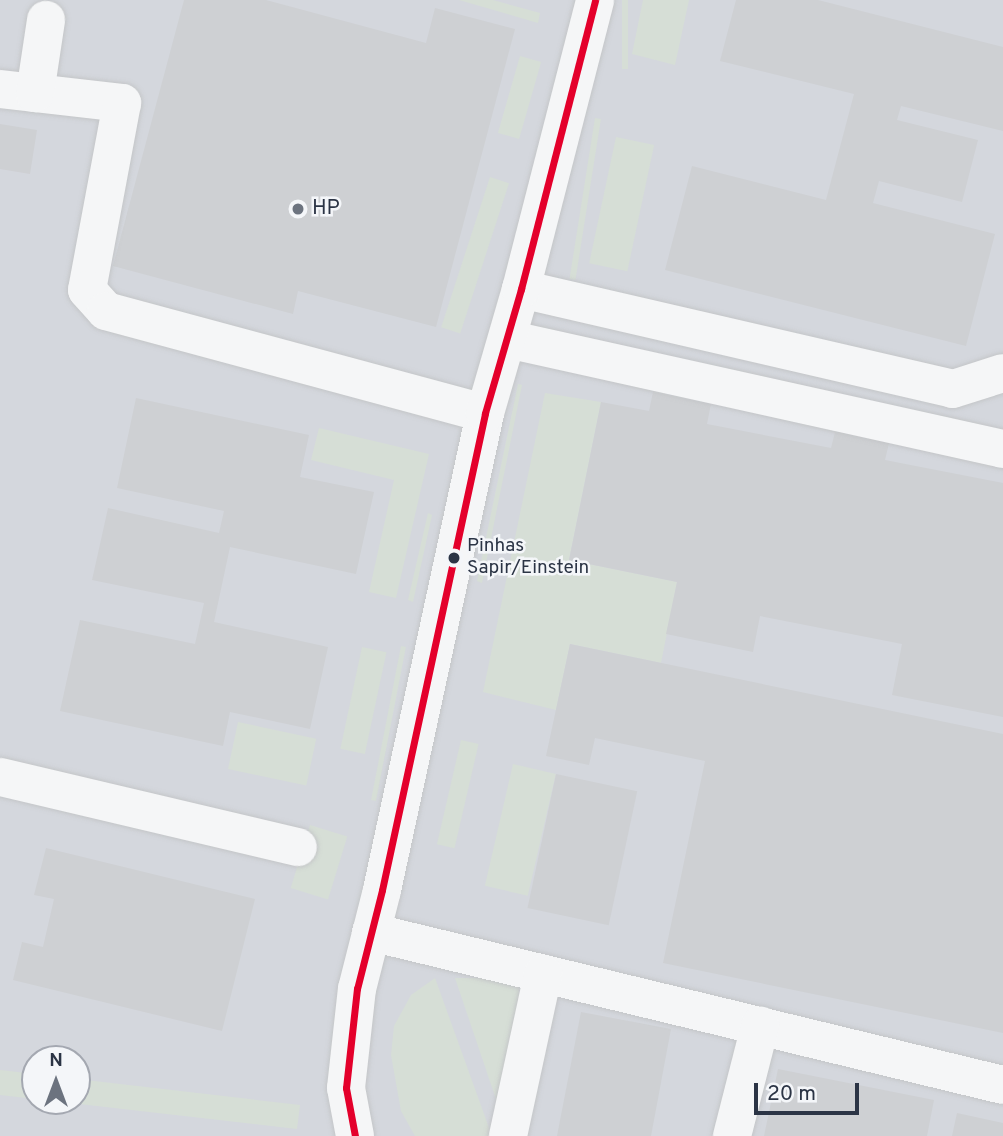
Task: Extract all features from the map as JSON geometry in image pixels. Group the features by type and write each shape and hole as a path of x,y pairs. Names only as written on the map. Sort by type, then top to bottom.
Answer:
{"street":[{"path":"355,1136 346,1088 357,989 485,412 521,289 595,0"},
{"path":"46,20 18,91 122,103 88,290 106,311 485,412"},
{"path":"521,289 953,389 1003,373"},
{"path":"506,339 1003,449"},
{"path":"1,777 298,847"},
{"path":"371,932 1003,1085"},
{"path":"508,1136 542,974"},
{"path":"732,1136 760,1026"}],"shaded area":[{"path":"0,0 1003,0 1003,1136 0,1136"},
{"path":"459,0 493,0 540,13 538,23"},
{"path":"622,0 628,0 628,69 622,69"},
{"path":"643,0 689,0 675,65 632,54"},
{"path":"520,56 541,62 519,139 498,133"},
{"path":"595,118 601,119 575,280 570,279"},
{"path":"616,137 654,145 627,271 589,263"},
{"path":"490,177 509,183 460,333 441,327"},
{"path":"518,384 522,385 482,583 477,581"},
{"path":"545,393 601,402 569,560 677,582 661,663 570,644 556,710 483,692"},
{"path":"319,428 429,454 396,598 369,592 394,480 311,460"},
{"path":"428,513 432,515 413,602 408,600"},
{"path":"401,646 406,647 376,801 371,800"},
{"path":"362,647 386,652 365,754 340,749"},
{"path":"238,722 316,739 306,786 228,769"},
{"path":"461,740 479,744 454,848 437,844"},
{"path":"513,764 556,774 528,896 485,886"},
{"path":"310,825 347,836 328,900 291,888"},
{"path":"435,978 492,1136 415,1136 401,1111 391,1055 394,1026 411,995"},
{"path":"455,978 518,978 521,1025 501,1114"},
{"path":"0,1070 21,1072 21,1097 0,1095"},
{"path":"91,1081 300,1105 297,1129 91,1105"}],"building":[{"name":"HP","path":"184,0 266,0 426,43 435,8 515,29 436,327 298,291 293,314 113,266"},
{"path":"736,0 818,0 1003,47 1003,131 901,106 897,120 978,140 962,202 879,181 873,203 995,234 966,346 665,270 692,166 826,200 854,94 720,61"},
{"path":"0,124 37,130 30,174 0,169"},
{"path":"653,392 711,404 707,424 831,448 836,428 890,439 885,460 1003,483 1003,717 892,695 902,644 760,616 753,652 666,634 677,582 569,560 601,402 649,411"},
{"path":"136,398 309,435 300,477 374,492 356,574 230,547 214,622 328,647 310,729 230,712 223,746 60,711 80,620 195,644 204,603 92,580 108,508 219,533 224,511 117,488"},
{"path":"570,644 1003,734 1003,1033 663,963 705,761 595,738 589,765 546,756"},
{"path":"556,774 637,791 609,925 528,908"},
{"path":"46,848 255,899 222,1031 13,980 22,942 43,947 54,899 34,895"},
{"path":"581,1012 671,1029 651,1136 557,1136"},
{"path":"778,1069 934,1100 927,1136 764,1136"},
{"path":"957,1113 1003,1123 1003,1136 952,1136"}],"transit line":[{"path":"355,1136 346,1088 357,989 382,890 485,413 521,289 595,0"}],"place":[{"name":"HP","path":"298,209"},
{"name":"Pinhas Sapir/Einstein","path":"454,558"}]}
